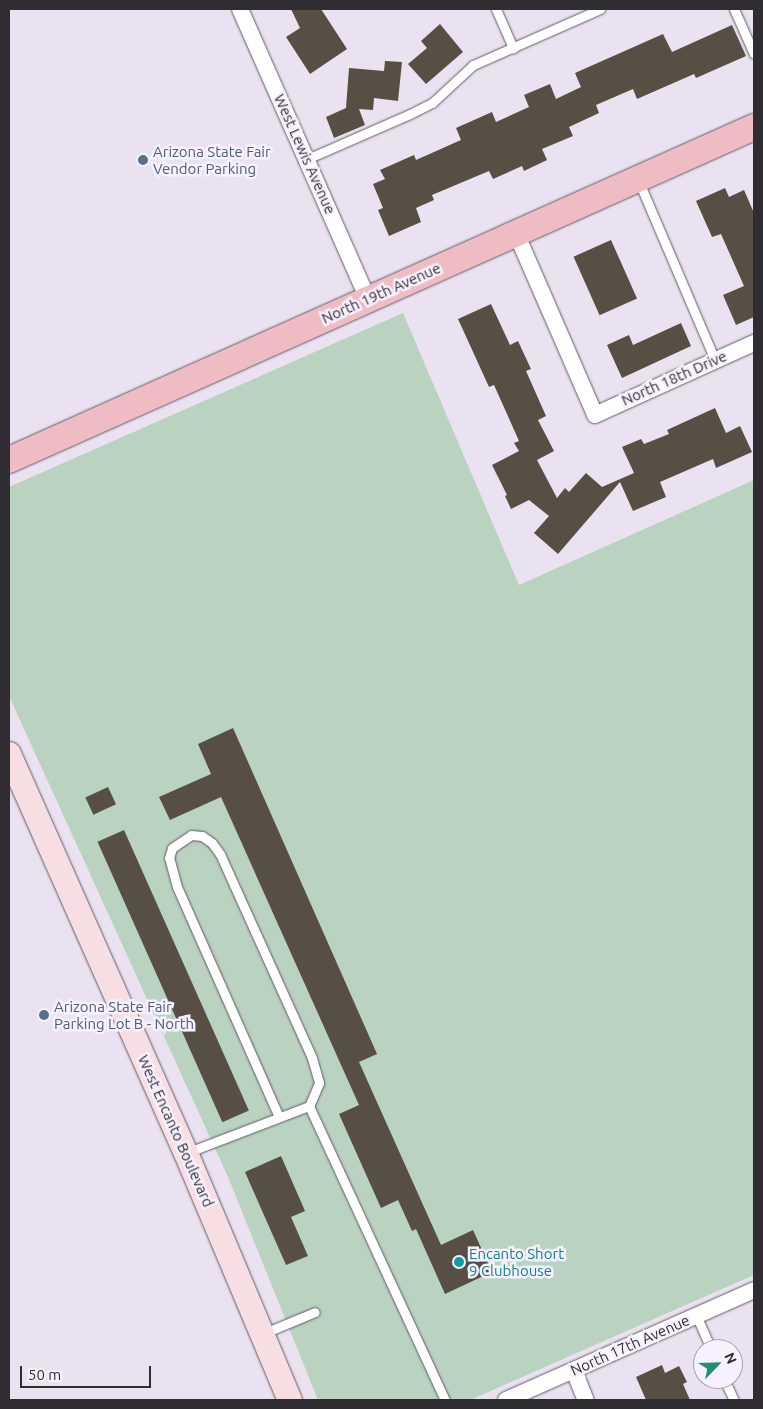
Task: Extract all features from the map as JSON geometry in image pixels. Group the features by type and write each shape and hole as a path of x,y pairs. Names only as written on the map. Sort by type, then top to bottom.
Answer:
{"main road":[{"name":"North 19th Avenue","path":"9,460 754,127"}],"street":[{"name":"West Lewis Avenue","path":"240,9 368,300"},
{"name":"North 18th Drive","path":"516,233 595,415 754,343"},
{"name":"West Encanto Boulevard","path":"9,754 186,1153 290,1400"},
{"name":"North 17th Avenue","path":"506,1400 754,1290"},
{"path":"574,1371 586,1400"}],"lane":[{"path":"496,9 513,48"},
{"path":"307,159 432,103 473,65 600,9"},
{"path":"734,9 754,54"},
{"path":"638,179 715,360"},
{"path":"186,1153 279,1118 309,1106 319,1082 312,1058 220,854 212,843 202,836 191,835 172,848 169,858 177,888 279,1118"},
{"path":"309,1106 445,1400"},
{"path":"262,1334 315,1312"},
{"path":"696,1315 707,1339"}],"green space":[{"path":"403,313 519,585 754,480 754,1275 470,1400 318,1400 228,1177 9,696 9,487"}],"building":[{"path":"291,9 321,9 347,49 310,74 286,37 300,28"},
{"path":"440,24 463,52 426,84 408,64 427,48 421,41"},
{"path":"732,25 746,56 696,78 694,74 637,99 633,89 596,105 599,113 569,127 573,136 542,149 547,160 524,171 522,166 493,179 489,171 432,195 434,200 416,208 421,222 389,236 378,210 383,208 373,184 385,179 380,170 414,155 416,160 461,140 456,128 492,112 496,122 529,107 524,95 550,84 556,99 581,87 575,73 663,34 672,52"},
{"path":"385,61 402,62 398,101 374,98 373,110 359,109 365,125 334,138 326,117 346,108 349,68 384,71"},
{"path":"725,188 729,197 744,190 754,213 754,317 736,325 723,295 744,286 721,234 712,237 696,201"},
{"path":"611,240 637,298 600,315 574,257"},
{"path":"491,304 510,345 518,341 531,369 526,371 546,416 538,420 554,451 537,460 557,498 565,488 569,492 586,473 602,487 634,473 622,447 641,439 644,444 669,434 667,430 715,408 726,433 740,426 752,452 716,468 713,459 660,482 666,497 633,511 620,482 558,554 534,533 549,516 529,500 511,509 505,496 507,495 492,465 519,451 514,443 519,441 494,385 489,387 458,319"},
{"path":"681,323 691,346 622,378 607,345 629,335 633,345"},
{"path":"233,728 377,1054 359,1062 441,1245 473,1230 492,1272 445,1294 416,1229 412,1231 398,1200 381,1208 339,1114 359,1105 221,797 170,820 159,797 211,774 198,744"},
{"path":"108,787 116,804 93,815 85,798"},
{"path":"124,830 249,1110 222,1122 98,842"},
{"path":"281,1156 305,1211 291,1217 308,1256 286,1265 245,1172"},
{"path":"662,1365 665,1373 679,1366 687,1382 683,1384 690,1400 646,1400 636,1377"}],"place":[{"name":"Arizona State Fair Vendor Parking","path":"143,160"},
{"name":"Arizona State Fair Parking Lot B - North","path":"44,1015"},
{"name":"Encanto Short 9 Clubhouse","path":"459,1262"}]}
